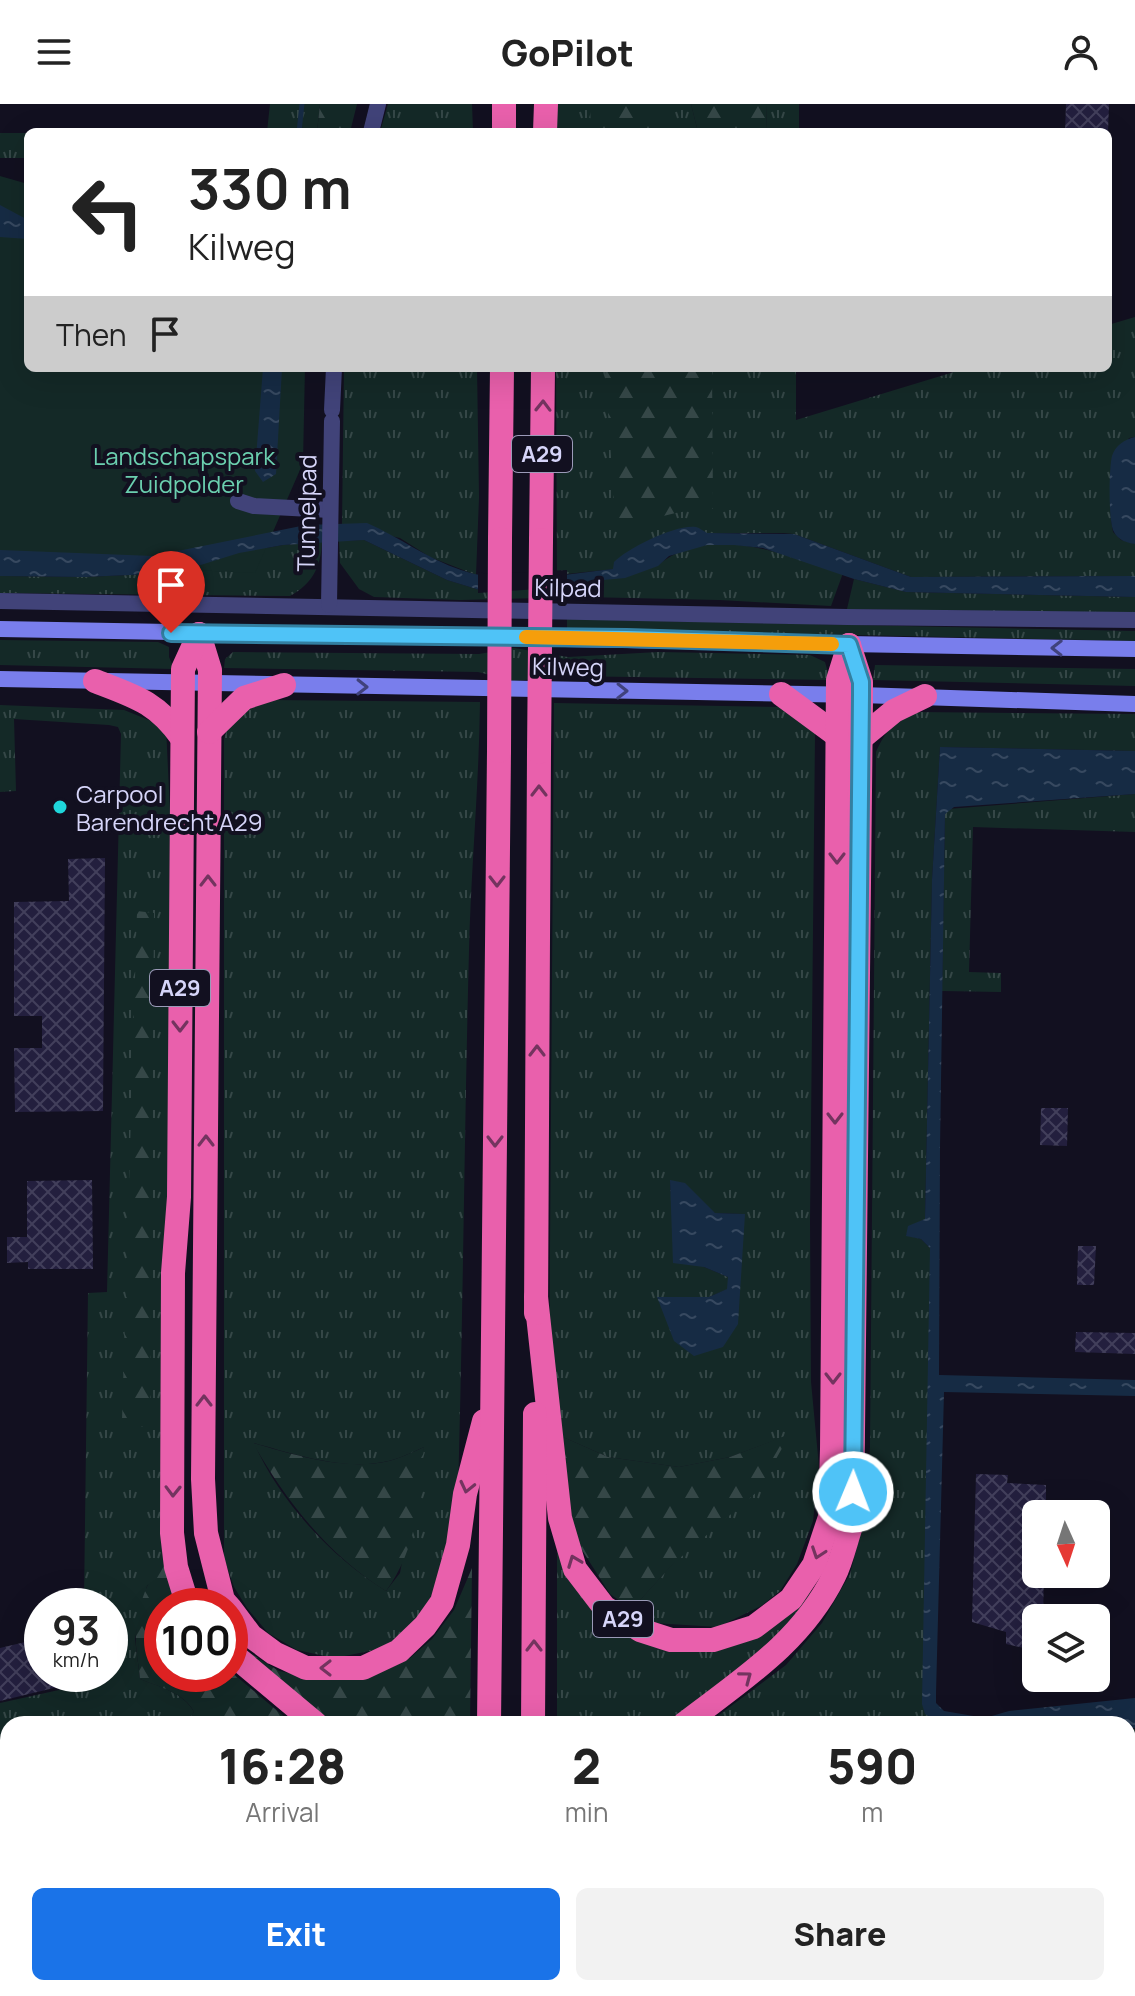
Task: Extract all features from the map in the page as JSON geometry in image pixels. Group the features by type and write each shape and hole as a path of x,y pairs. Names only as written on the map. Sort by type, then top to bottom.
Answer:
{"highway":[{"path":"504,104 504,128"},
{"path":"545,128 546,104"},
{"name":"A29","path":"489,1716 502,372"},
{"name":"A29","path":"533,1716 543,372"},
{"name":"A29","path":"182,1588 176,1567 172,1533 173,1273 179,1197 182,682 183,669 199,634"},
{"name":"A29","path":"199,634 210,670 203,1479 206,1533 220,1588"},
{"name":"A29","path":"695,1716 772,1657 809,1619 835,1575 852,1523 849,695 838,680 849,645"},
{"path":"95,681 152,704 182,738"},
{"path":"209,732 244,698 284,685"},
{"path":"781,694 849,738 925,696"},
{"name":"A29","path":"536,1297 560,1518 575,1569 604,1607 640,1630 671,1640 713,1640 754,1627 791,1599 814,1565 830,1517 849,738"},
{"name":"A29","path":"248,1632 274,1653 306,1668 363,1668 399,1651 425,1626 442,1602 458,1545 465,1494 493,1384"},
{"path":"248,1667 306,1716"}],"main road":[{"name":"Kilweg","path":"0,629 1135,649"},
{"name":"Kilweg","path":"0,679 925,696 1096,700 1135,704"}],"street":[{"path":"372,128 378,104"},
{"name":"Tunnelpad","path":"329,605 334,372"},
{"path":"238,501 254,506 330,515"},
{"name":"Kilpad","path":"0,601 1135,620"}],"green space":[{"path":"270,104 320,104 317,128 267,128"},
{"path":"320,104 357,104 351,128 317,128"},
{"path":"388,104 472,104 473,128 381,128"},
{"path":"557,104 691,104 697,128 557,128"},
{"path":"590,104 658,104 664,128 591,128"},
{"path":"691,104 767,104 766,128 697,128"},
{"path":"767,104 799,104 799,128 766,128"},
{"path":"0,133 24,133 24,158 0,158"},
{"name":"Landschapspark Zuidpolder","path":"0,176 24,183 24,372 305,372 303,463 255,573 0,561"},
{"path":"1135,317 1135,437 1129,438 1111,472 1111,520 1113,532 1121,540 1135,544 1135,576 911,577 784,533 707,533 614,569 557,575 556,372 796,372 796,420 954,372 1112,372 1112,324"},
{"path":"344,372 477,372 479,497 476,575 430,557 400,538 342,525"},
{"path":"605,372 712,372 713,509 676,513 616,531"},
{"path":"364,540 447,580 483,591 657,566 678,553 700,546 724,544 774,551 843,573 831,606 585,597 460,600 374,597 359,589 340,563 339,541"},
{"path":"322,542 314,574 290,596 0,593 0,576 84,577 175,573 239,553"},
{"path":"854,579 906,592 1135,597 1135,613 847,609"},
{"path":"567,619 1135,631 1135,641 567,629"},
{"path":"0,640 158,642 169,647 174,669 0,665"},
{"path":"514,648 568,657 658,652 810,655 825,662 830,680 567,676 514,681 478,672 224,668 225,659 233,652 479,654"},
{"path":"875,665 1135,669 1135,686 873,680"},
{"path":"269,700 480,702 469,950 457,1525 430,1606 404,1636 375,1650 334,1658 297,1650 268,1633 248,1609 248,1588 234,1587 224,1558 224,739 231,724 247,710","holes":["254,1443 347,1464 377,1463 424,1447 400,1573 386,1591 346,1562 310,1527 278,1486"]},
{"path":"554,703 782,707 815,733 810,1221 811,1382 819,1467 813,1521 797,1564 780,1591 761,1606 718,1627 654,1623 632,1609 789,1435 730,1457 679,1467 608,1457 554,1433 549,1388","holes":["670,1181 715,1213 744,1214 723,1347 657,1298 709,1297 728,1289 728,1277 704,1267 671,1195"]},
{"path":"0,705 124,710 166,727 173,876 171,1560 144,1588 135,1639 144,1692 172,1692 178,1695 190,1705 194,1712 191,1716 0,1716 0,1703 50,1692 128,1692 128,1588 84,1588 88,1293 107,1292 121,734 118,727 14,719 16,791 0,792"},
{"path":"914,712 1135,714 1135,751 940,747 932,880 925,1219 906,1235 921,1239 930,1248 932,1716 718,1716 786,1665 822,1623 850,1574 865,1516 870,1447 876,752 890,728"},
{"path":"1135,794 1135,832 973,827 969,972 1001,973 1001,992 942,991 945,814 948,809"},
{"path":"137,911 154,913 150,1418 144,1427 125,1426 122,1421"},
{"path":"554,1433 608,1457 679,1467 730,1457 790,1434 758,1491 673,1564 632,1609 610,1594 568,1528"},
{"path":"253,1443 320,1460 355,1464 389,1461 424,1447 411,1540 386,1591 327,1544 294,1506"},
{"path":"557,1544 576,1586 676,1650 809,1590 812,1594 785,1631 683,1716 557,1716"},
{"path":"171,1560 176,1588 147,1588 155,1573"},
{"path":"472,1568 470,1716 323,1716 248,1653 279,1671 309,1677 377,1674 410,1658 432,1639 454,1610"},
{"path":"144,1595 144,1681 140,1679 136,1640"},
{"path":"248,1686 283,1716 191,1716 194,1712 172,1692 248,1692"}],"water":[{"path":"0,205 24,218 24,239 0,237"},
{"path":"263,372 282,372 276,474 263,482 255,471"},
{"path":"1135,437 1135,544 1123,541 1114,532 1110,495 1113,452"},
{"path":"367,523 461,570 497,577 536,577 613,569 614,562 641,544 677,529 696,527 707,533 794,534 911,577 1135,576 1135,597 906,592 854,579 763,548 734,545 707,545 669,556 658,566 625,578 483,591 447,580 364,540 283,545 239,553 175,573 84,577 0,576 0,550 153,556 306,525"},
{"path":"940,747 1135,751 1135,794 954,807 945,814 939,1375 1135,1380 1135,1396 944,1392 936,1703 944,1711 973,1716 928,1716 922,1704 930,1248 921,1239 906,1236 908,1226 925,1219 932,880"},
{"path":"670,1180 685,1183 715,1213 745,1214 738,1324 723,1347 694,1356 674,1341 657,1297 709,1297 727,1289 728,1277 704,1267 673,1263"},
{"path":"1135,1698 1135,1716 992,1716 1009,1711"}],"pier":[{"path":"567,570 567,587 478,593 478,572"}],"building":[{"path":"1066,104 1109,104 1108,128 1065,128"},
{"path":"105,858 103,1111 15,1112 14,1048 42,1048 42,1016 14,1016 14,902 69,901 68,859"},
{"path":"1041,1108 1068,1108 1067,1146 1040,1145"},
{"path":"92,1180 93,1269 28,1269 28,1262 7,1263 7,1237 27,1237 27,1181"},
{"path":"1078,1246 1096,1246 1094,1285 1077,1285"},
{"path":"1076,1332 1135,1333 1135,1354 1075,1352"},
{"path":"976,1474 1008,1475 1007,1483 1046,1485 1046,1500 1022,1500 1022,1588 1044,1588 1043,1604 1022,1604 1022,1648 1006,1644 1006,1632 972,1622"},
{"path":"24,1642 24,1692 37,1692 0,1701 0,1648"}],"waterway":[{"path":"299,128 302,104"}],"slow traffic":[{"path":"526,637 832,644"}],"place":[{"name":"Carpool Barendrecht A29","path":"60,807"}],"route":[{"path":"171,633 627,638 849,645 861,682 853,1492"}]}
